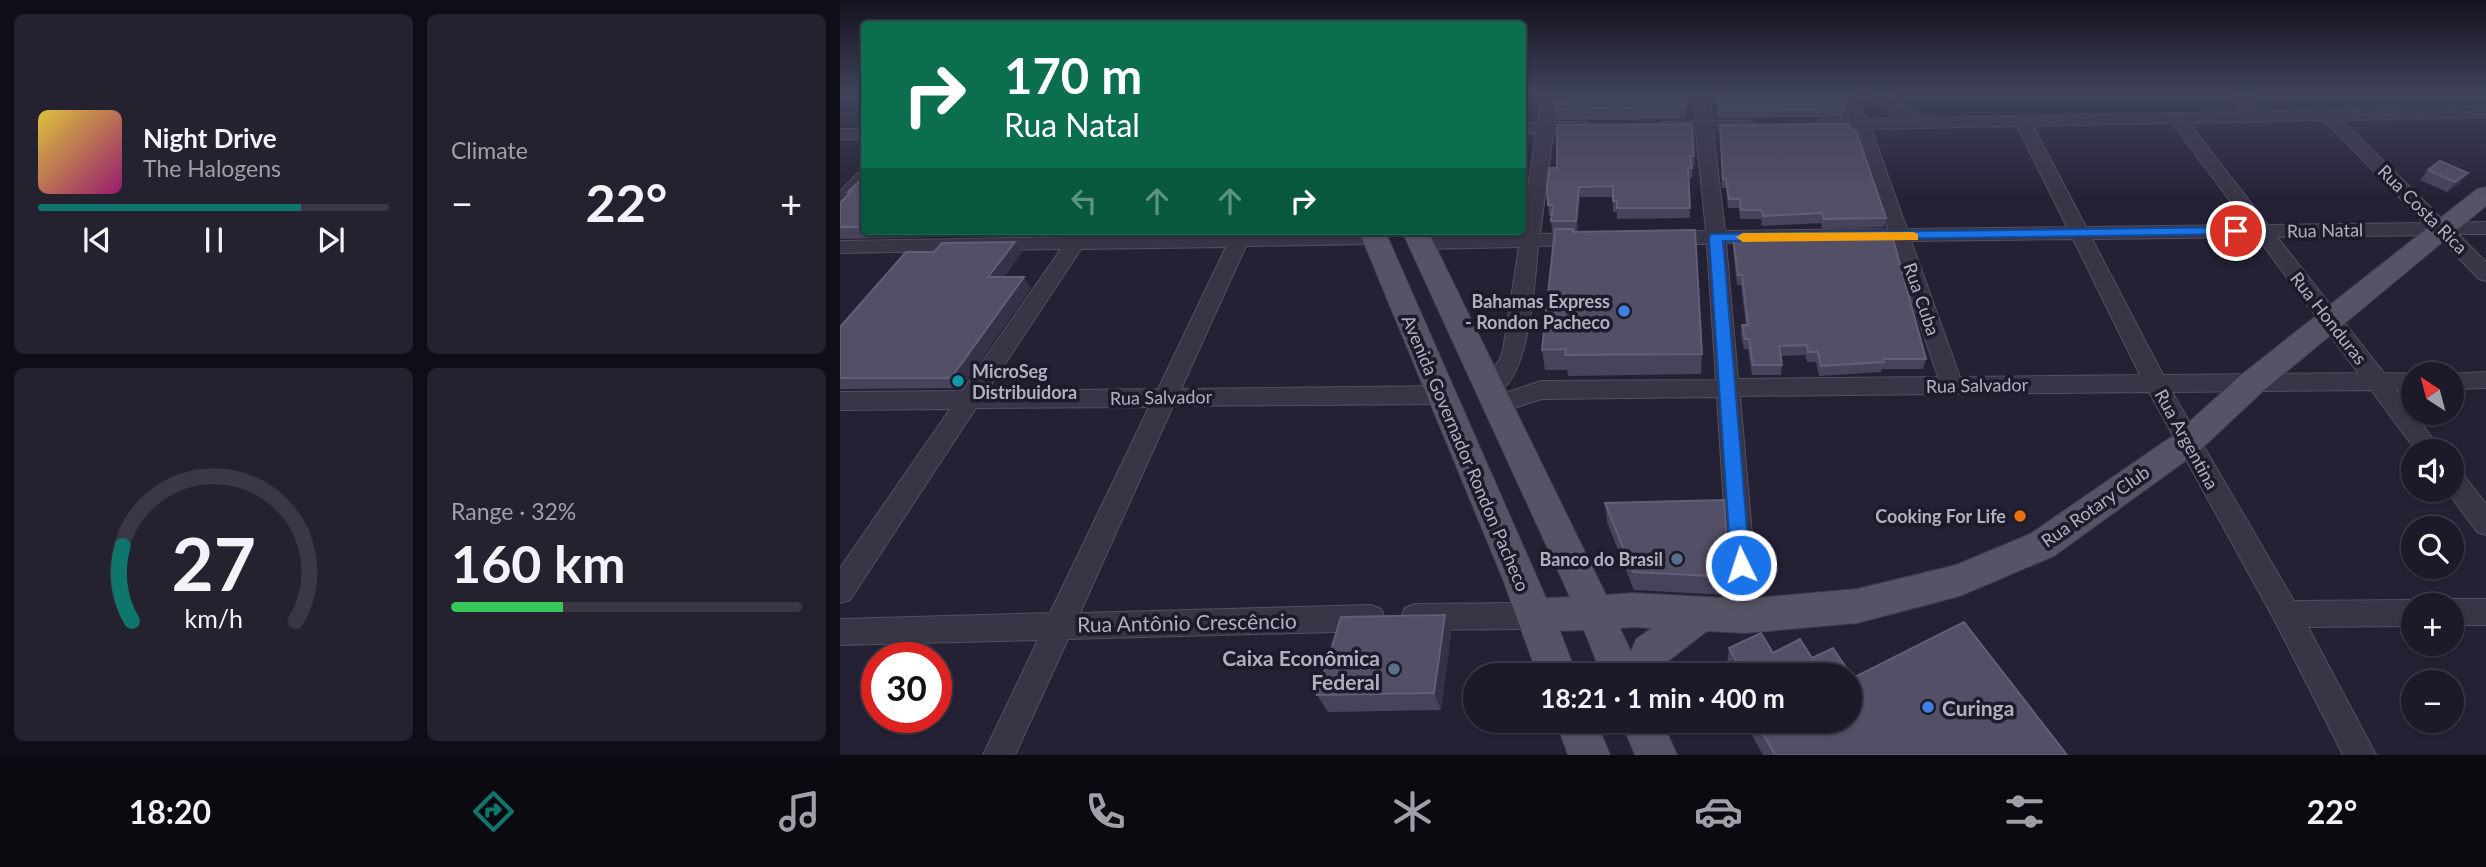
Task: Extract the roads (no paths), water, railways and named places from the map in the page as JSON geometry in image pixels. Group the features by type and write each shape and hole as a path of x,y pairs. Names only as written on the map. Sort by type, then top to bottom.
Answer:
{"main road":[{"name":"Rua Rotary Club","path":"1535,616 1633,610 1745,616 1857,606 1961,580 2042,545 2189,442 2252,383 2486,194"},
{"name":"Avenida Governador Rondon Pacheco","path":"1369,236 1440,395 1553,663"},
{"path":"1429,238 1493,395 1617,663"},
{"path":"1647,663 1650,652 1699,615"},
{"path":"1581,733 1589,755"},
{"path":"1647,733 1656,755"}],"street":[{"path":"1493,395 1514,350 1546,129"},
{"path":"1704,129 1716,237 1745,616"},
{"name":"Rua Cuba","path":"1863,129 1952,386"},
{"name":"Rua Argentina","path":"2027,129 2156,384 2286,614 2360,755"},
{"name":"Rua Honduras","path":"2185,129 2421,439"},
{"name":"Rua Costa Rica","path":"2342,129 2486,274"},
{"path":"840,134 861,134"},
{"path":"840,202 861,180"},
{"name":"Rua Natal","path":"1649,238 2486,228"},
{"path":"999,755 1241,236"},
{"path":"840,247 1078,237 1369,236"},
{"path":"840,591 1078,237"},
{"path":"1429,238 1596,239"},
{"path":"2464,381 2486,380"},
{"name":"Rua Salvador","path":"1493,395 1541,390 2401,381"},
{"name":"Rua Salvador","path":"840,401 1440,395"},
{"path":"2464,495 2486,524"},
{"path":"2464,612 2486,612"},
{"path":"2286,614 2401,613"},
{"name":"Rua Antônio Crescêncio","path":"840,632 1535,616"}],"place":[{"name":"Bahamas Express - Rondon Pacheco","path":"1624,311"},
{"name":"MicroSeg Distribuidora","path":"958,381"},
{"name":"Cooking For Life","path":"2020,516"},
{"name":"Banco do Brasil","path":"1677,559"},
{"name":"Caixa Econômica Federal","path":"1394,669"},
{"name":"Curinga","path":"1928,707"}]}
